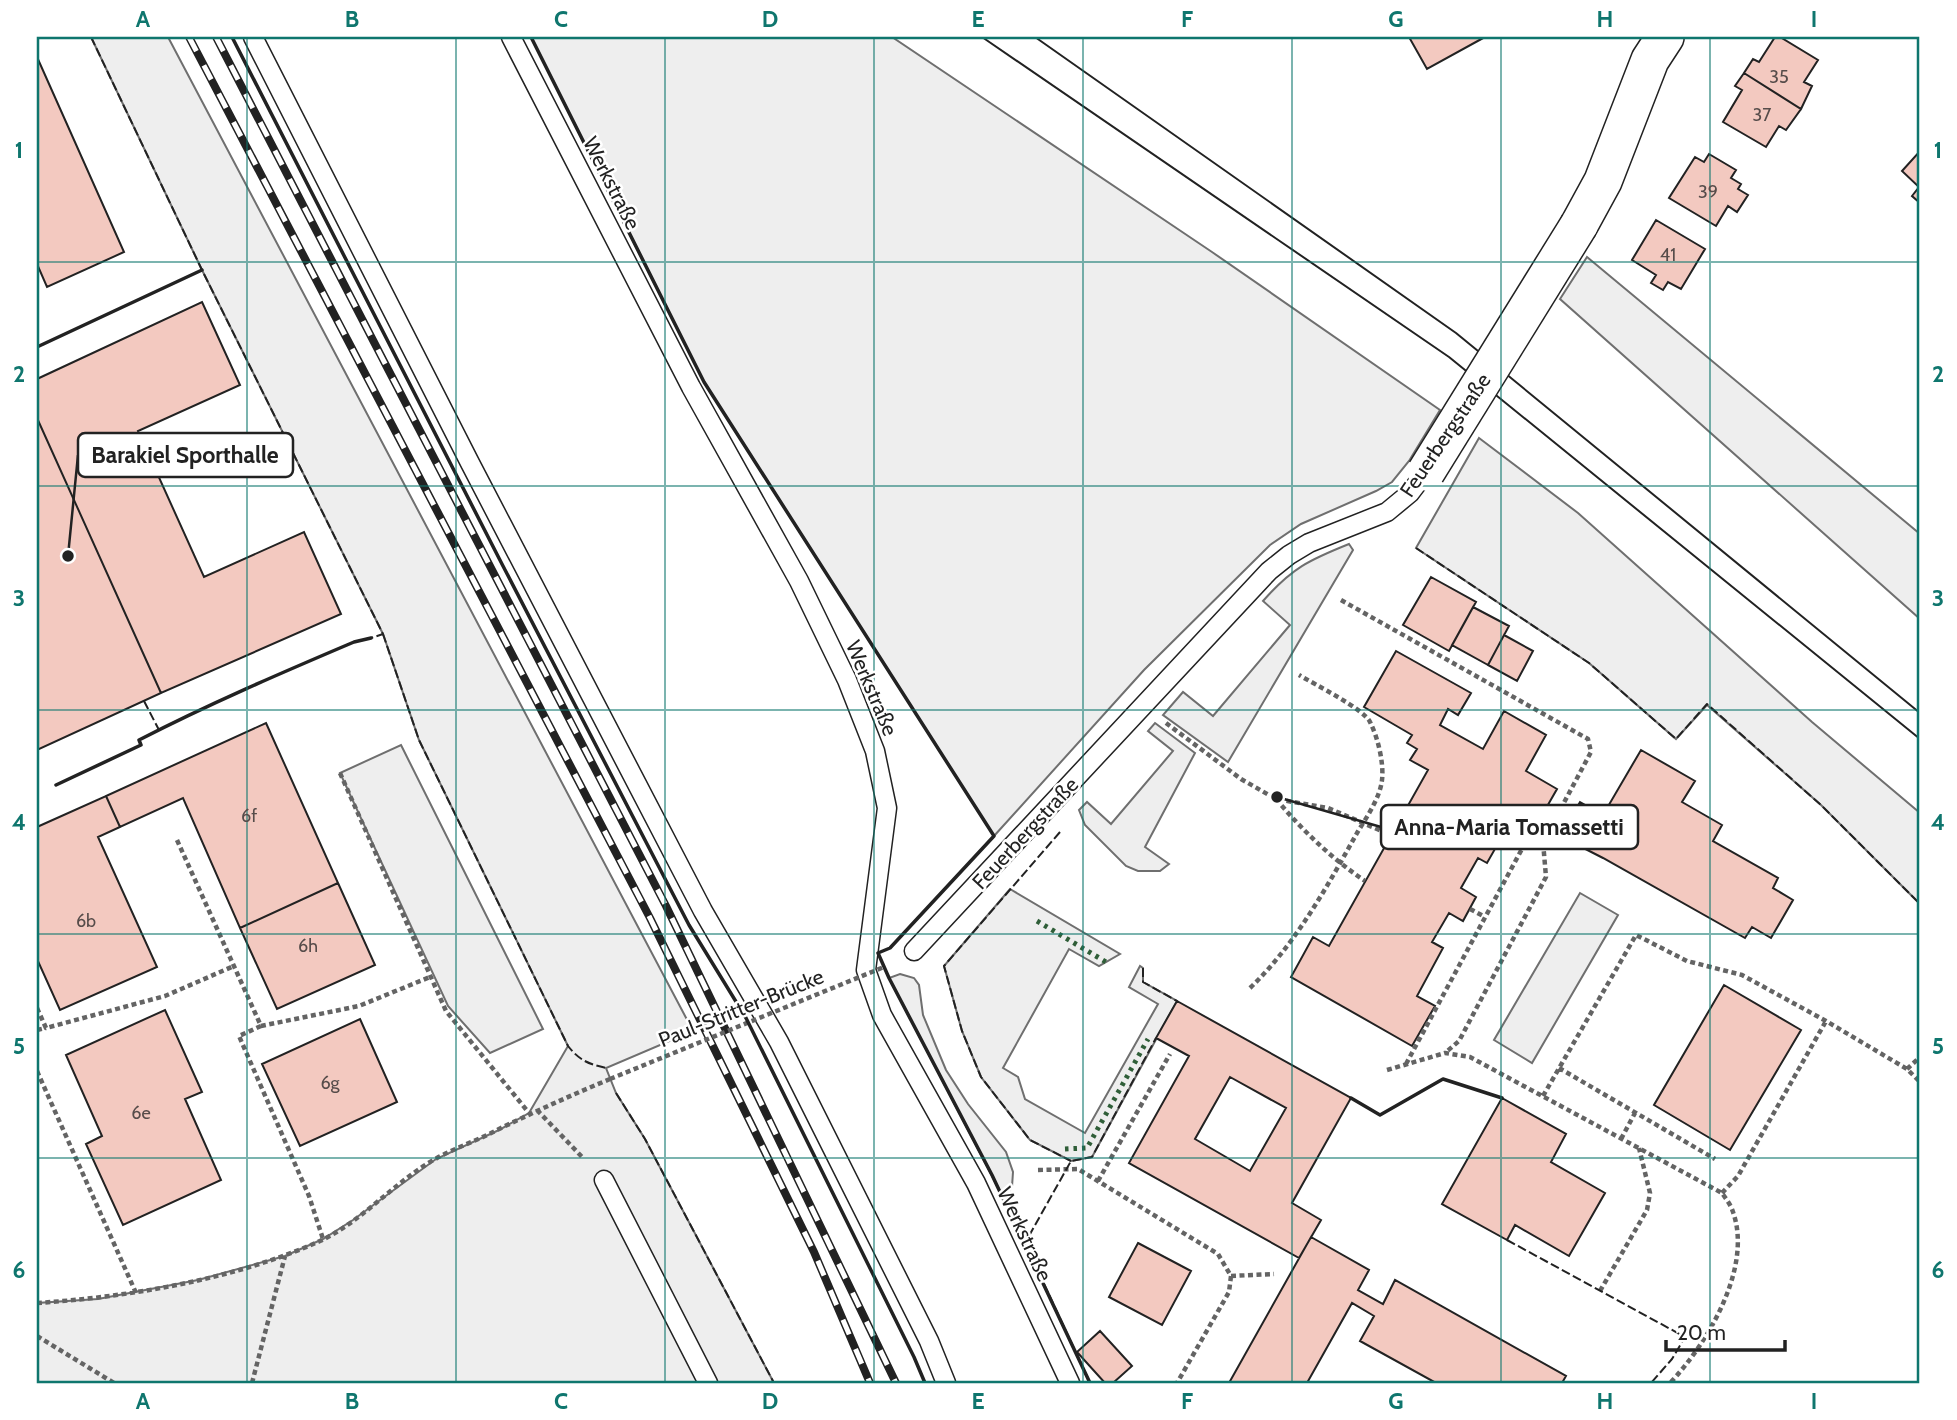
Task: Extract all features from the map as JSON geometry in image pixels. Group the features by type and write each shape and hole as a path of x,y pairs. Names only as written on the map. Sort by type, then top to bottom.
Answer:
{"street":[{"name":"Feuerbergstraße","path":"1426,472 1579,225 1603,181 1650,60 1665,37"}],"lane":[{"path":"253,37 703,911 779,1042 929,1341 946,1383"},
{"name":"Werkstraße","path":"511,37 691,387 799,581 847,680 875,751 887,808 866,970 882,1015 976,1183 1070,1383"},
{"name":"Feuerbergstraße","path":"914,951 1269,571 1309,543 1387,512 1410,493 1426,472"},
{"path":"604,1180 708,1383"}],"path":[{"path":"1341,600 1588,739 1591,752 1544,842 1546,877 1459,1041 1445,1053"},
{"path":"1251,988 1272,967 1340,864 1378,794 1382,779 1380,754 1369,719 1299,675"},
{"path":"1143,706 1241,779 1276,799 1320,847 1365,881"},
{"path":"340,773 446,1011 529,1113"},
{"path":"1276,799 1328,808 1391,835"},
{"path":"177,840 261,1026"},
{"path":"1406,1064 1523,847 1544,842"},
{"path":"1470,909 1485,917"},
{"path":"1543,1096 1636,935 1686,961 1742,975 1907,1069 1920,1082"},
{"path":"37,1030 165,996 234,966"},
{"name":"Paul-Stritter-Brücke","path":"37,1303 98,1299 136,1293 198,1280 285,1256 323,1239 353,1220 436,1158 499,1130 529,1113 884,967"},
{"path":"323,1239 309,1196 239,1036 261,1026 359,1006 430,977"},
{"path":"37,1008 46,1028"},
{"path":"1722,1193 1738,1176 1826,1021"},
{"path":"1387,1070 1445,1053 1470,1056 1722,1193 1733,1212 1738,1241 1735,1269 1724,1302 1701,1343 1670,1383"},
{"path":"1098,1181 1170,1054"},
{"path":"1907,1069 1920,1057"},
{"path":"1559,1068 1715,1159"},
{"path":"37,1071 136,1293"},
{"path":"537,1110 604,1180"},
{"path":"1621,1139 1635,1113"},
{"path":"1600,1291 1647,1210 1650,1193 1639,1148"},
{"path":"1038,1170 1078,1169 1218,1254 1231,1276 1229,1292 1177,1383"},
{"path":"252,1383 285,1256"},
{"path":"1231,1276 1274,1274"},
{"path":"37,1336 114,1383"}],"shaded area":[{"path":"91,37 168,37 693,1031 606,1068 616,1093 645,1139 774,1383 37,1383 37,1303 98,1299 198,1280 285,1256 323,1239 436,1159 529,1113 568,1046 419,740 383,634 202,270"},
{"path":"531,37 892,37 1212,252 1440,410 1409,461 1392,482 1301,524 1270,545 1144,670 994,836 704,382"},
{"path":"1587,257 1920,534 1920,619 1560,299"},
{"path":"1479,438 1578,513 1812,722 1920,813 1920,904 1821,805 1707,705 1676,739 1589,663 1416,548"},
{"path":"1349,544 1353,550 1228,762 1163,715 1183,692 1213,716 1290,625 1263,601 1283,580 1302,566"},
{"path":"1155,723 1195,753 1145,847 1169,864 1160,871 1138,871 1126,866 1085,825 1079,810 1087,802 1111,824 1173,751 1148,731"},
{"path":"401,745 543,1029 490,1053 448,1006 340,773"},
{"path":"1010,889 1120,954 1099,966 1069,949 1003,1068 1018,1077 1025,1099 1085,1133 1158,1004 1129,987 1140,966 1143,968 1143,982 1177,1001 1092,1157 1071,1161 1030,1140 981,1077 962,1031 944,966"},
{"path":"1580,893 1618,915 1532,1063 1494,1040"},
{"path":"900,974 914,978 919,985 923,1015 946,1070 968,1104 1006,1152 1013,1172 1012,1187 1004,1199 889,978"}],"building":[{"path":"1409,37 1485,37 1427,69"},
{"path":"1775,37 1780,37 1818,60 1804,82 1812,86 1801,109 1744,73 1753,59 1759,62"},
{"path":"37,57 124,252 47,287 37,264"},
{"path":"1744,73 1801,109 1786,130 1779,126 1766,147 1723,122 1742,90 1735,86"},
{"path":"1920,151 1920,203 1912,196 1919,187 1902,171"},
{"path":"1709,154 1736,170 1731,178 1741,184 1738,189 1748,195 1737,212 1728,206 1716,226 1669,198 1695,157 1704,162"},
{"path":"1656,220 1705,249 1681,289 1668,282 1663,290 1651,283 1656,275 1632,260"},
{"path":"202,302 240,385 138,431 204,577 304,532 341,614 161,693 37,418 37,379"},
{"path":"37,418 161,693 37,750"},
{"path":"1431,577 1476,602 1449,651 1403,625"},
{"path":"1473,607 1509,626 1488,665 1452,645"},
{"path":"1504,635 1533,651 1517,681 1488,665"},
{"path":"1396,651 1471,693 1458,715 1448,709 1440,725 1483,749 1504,711 1546,735 1526,771 1557,789 1533,831 1512,819 1487,863 1478,858 1461,888 1476,897 1463,921 1449,913 1432,942 1443,948 1417,996 1435,1006 1412,1046 1291,977 1313,937 1329,946 1428,770 1410,760 1417,749 1407,743 1412,735 1364,707"},
{"path":"266,723 338,883 240,928 183,798 120,827 106,796"},
{"path":"1641,750 1695,781 1682,802 1722,825 1713,841 1778,878 1773,888 1793,900 1771,938 1752,927 1745,938 1560,836 1580,802 1603,815"},
{"path":"106,796 120,827 98,837 157,967 60,1010 37,959 37,827"},
{"path":"338,883 375,965 277,1009 240,928"},
{"path":"1724,985 1801,1030 1730,1150 1654,1105"},
{"path":"1177,1001 1351,1098 1292,1203 1321,1220 1299,1258 1129,1163 1189,1056 1156,1038","holes":["1230,1077 1286,1108 1250,1171 1195,1139"]},
{"path":"165,1010 202,1092 185,1099 221,1180 123,1225 86,1144 102,1136 66,1055"},
{"path":"360,1019 397,1102 300,1146 262,1064"},
{"path":"1502,1098 1566,1134 1551,1162 1605,1193 1569,1256 1515,1225 1507,1240 1442,1204"},
{"path":"1311,1237 1369,1270 1358,1290 1383,1304 1395,1280 1566,1376 1562,1383 1436,1383 1360,1341 1374,1316 1352,1303 1307,1383 1229,1383"},
{"path":"1138,1243 1191,1271 1162,1325 1109,1297"},
{"path":"1100,1331 1132,1366 1113,1383 1105,1383 1077,1352"}],"tram line":[{"path":"982,37 1449,357 1920,739"},
{"path":"1035,37 1456,333 1920,713"}],"railway":[{"path":"189,37 650,918 814,1252 870,1383"},
{"path":"216,37 666,906 896,1383"}],"hedge":[{"path":"1037,921 1106,962"},
{"path":"1065,1149 1087,1148 1148,1039"}],"fence":[{"path":"91,37 202,270 383,634 371,638"},
{"path":"1416,548 1589,663 1676,739 1707,704 1821,805 1920,904"},
{"path":"383,634 419,740 568,1046 584,1061 606,1068"},
{"path":"144,701 159,730"},
{"path":"1060,832 944,966 962,1031 981,1077 1030,1140 1071,1161"},
{"path":"1143,968 1143,982 1177,1001"},
{"path":"1090,1383 1025,1243 1071,1161 1092,1157 1156,1038"},
{"path":"616,1093 645,1139 774,1383"},
{"path":"1507,1240 1685,1337 1672,1359 1651,1383"}],"wall":[{"path":"232,37 689,925 746,1018 925,1383"},
{"path":"531,37 704,382 994,836 890,948 878,953 992,1175 1090,1383"},
{"path":"37,347 202,270"},
{"path":"56,785 141,745 139,740 219,701 354,642 371,638"},
{"path":"1351,1098 1380,1115 1443,1079 1502,1098"}],"place":[{"name":"Barakiel Sporthalle","path":"68,556"},
{"name":"Anna-Maria Tomassetti","path":"1277,797"}]}
